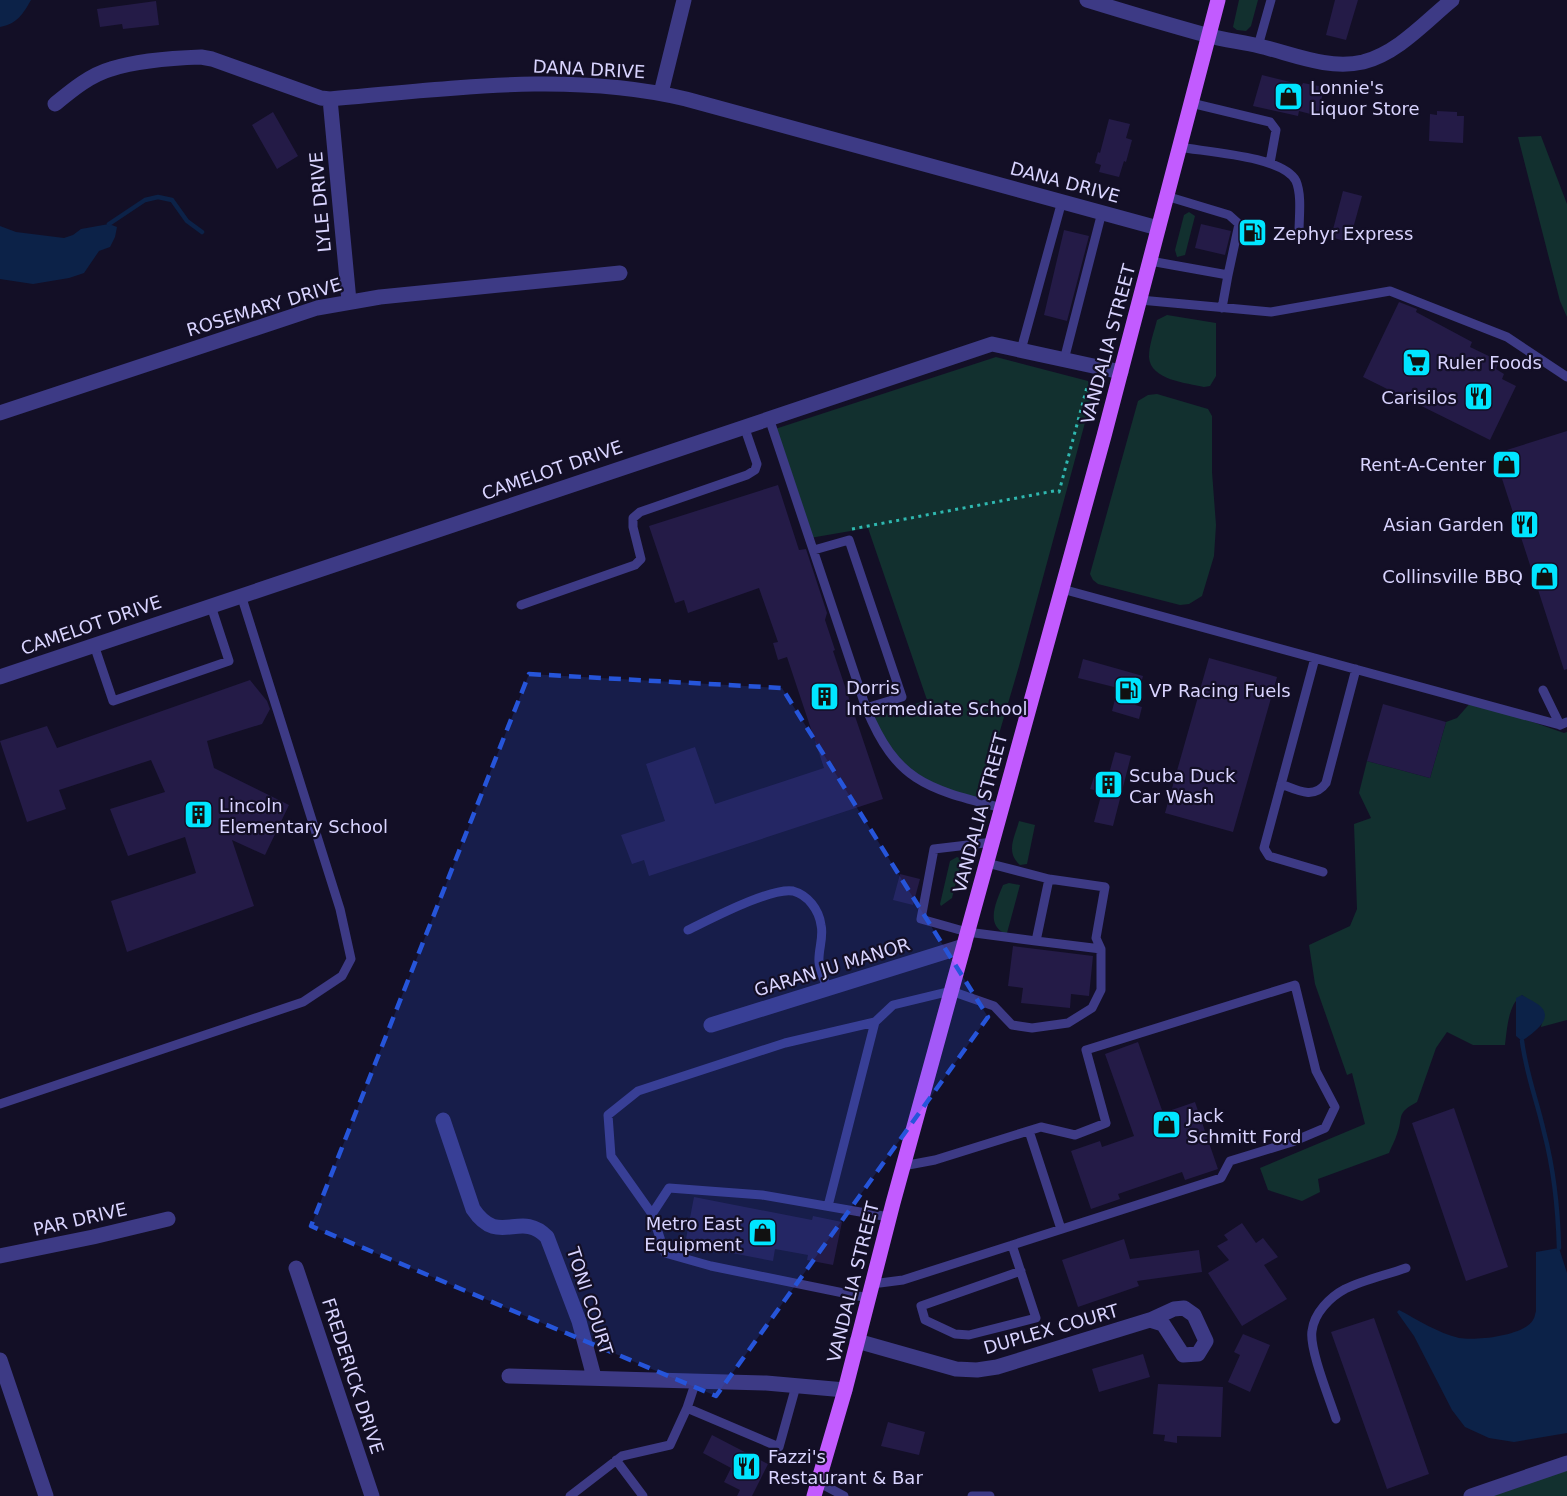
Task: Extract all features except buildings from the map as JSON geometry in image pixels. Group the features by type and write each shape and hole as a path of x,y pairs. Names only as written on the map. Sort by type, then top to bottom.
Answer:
{"main road":[{"name":"VANDALIA STREET","path":"816,1489 845,1390 889,1217 1121,372 1218,0"}],"street":[{"path":"661,93 684,0"},
{"path":"1087,0 1208,36 1326,63 1346,64 1363,62 1397,46 1452,0"},
{"name":"DANA DRIVE","path":"55,104 73,89 110,69 201,57 321,98 330,99 489,86 535,84 610,86 661,93 1158,228"},
{"name":"LYLE DRIVE","path":"330,99 349,301"},
{"name":"ROSEMARY DRIVE","path":"0,413 317,308 349,301 620,273"},
{"name":"CAMELOT DRIVE","path":"0,677 992,344 1121,372"},
{"name":"GARAN JU MANOR","path":"711,1025 827,989 965,939"},
{"name":"TONI COURT","path":"442,1120 476,1214 496,1229 531,1226 540,1230 547,1237 560,1266 579,1321 594,1377"},
{"name":"PAR DRIVE","path":"0,1256 168,1219"},
{"name":"FREDERICK DRIVE","path":"296,1268 372,1496"},
{"name":"DUPLEX COURT","path":"857,1341 956,1369 977,1370 997,1367 1150,1320"},
{"path":"0,1360 46,1496"},
{"name":"TONI COURT","path":"509,1376 696,1381 845,1390"},
{"path":"1471,1496 1567,1463"}],"lane":[{"path":"1258,46 1271,0"},
{"path":"1191,103 1270,122 1276,130 1270,163"},
{"path":"1179,147 1279,166 1295,179 1298,188 1299,232"},
{"path":"1166,196 1230,215 1239,224 1222,308"},
{"path":"1021,350 1062,201"},
{"path":"1064,360 1102,212"},
{"path":"1150,261 1228,275"},
{"path":"1140,300 1271,312 1390,291 1507,337 1567,377"},
{"path":"769,417 866,708 886,748 907,773 938,791 1002,808"},
{"path":"521,605 635,565 641,559 633,518 640,512 747,475 755,470 757,464 744,426"},
{"path":"813,550 849,540 902,697 866,708"},
{"path":"1062,589 1564,724"},
{"path":"0,1104 303,1002 342,976 351,959 340,909 241,595"},
{"path":"94,645 113,701 230,661 211,606"},
{"path":"1315,658 1264,848 1269,856 1323,872"},
{"path":"1281,784 1305,793 1312,793 1318,791 1326,783 1356,669"},
{"path":"1543,690 1564,724"},
{"path":"993,842 934,849 921,919 965,939 1036,940 1101,950"},
{"path":"903,1166 935,1160 1041,1127 1074,1135 1106,1123 1086,1050 1295,985 1316,1071 1335,1107 1325,1128 1292,1142 1230,1161 1221,1178 870,1291 711,1266 665,1253 652,1214 611,1156 608,1115 638,1091 785,1044 875,1022 893,1005 951,991 994,1006 1012,1025 1032,1028 1068,1023 1092,1008 1101,990 1101,950 1096,938 1105,887 1049,879 987,863"},
{"path":"1036,940 1049,879"},
{"path":"688,930 754,900 790,891 802,895 812,904 822,925 819,962 827,989"},
{"path":"828,1206 875,1022"},
{"path":"1029,1131 1061,1229"},
{"path":"652,1214 669,1188 762,1195 889,1217"},
{"path":"1012,1245 1021,1271 1036,1318 969,1335 955,1334 925,1320 921,1306 1021,1271"},
{"path":"1336,1419 1314,1349 1311,1333 1316,1317 1329,1301 1345,1289 1406,1268"},
{"path":"570,1496 621,1456 670,1444 687,1408 696,1381"},
{"path":"687,1408 779,1447 796,1386"},
{"path":"616,1460 643,1496"},
{"path":"816,1489 844,1496"},
{"path":"972,1496 990,1496"}],"path":[{"path":"844,531 1054,491 1059,492 1087,387"}],"highlighted area":[{"path":"529,674 782,688 988,1017 716,1396 311,1226"}],"green space":[{"path":"1239,0 1258,0 1251,26 1246,31 1233,27"},
{"path":"1541,136 1567,204 1567,317 1560,301 1518,137"},
{"path":"1189,212 1195,216 1185,255 1177,257 1175,250 1184,215"},
{"path":"1167,315 1216,323 1216,376 1210,386 1204,387 1170,379 1162,376 1151,365 1150,348 1157,320"},
{"path":"996,357 1088,381 1093,393 1019,666 979,802 907,773 870,719 927,700 868,528 810,538 772,430"},
{"path":"1157,394 1208,409 1212,416 1212,472 1216,525 1214,556 1202,596 1189,604 1180,605 1098,584 1090,574 1138,401 1148,395"},
{"path":"1472,701 1564,733 1567,732 1567,1020 1541,1027 1544,1013 1522,995 1517,999 1511,1011 1505,1045 1473,1045 1447,1032 1436,1048 1417,1102 1401,1116 1389,1153 1318,1179 1320,1192 1302,1201 1268,1190 1260,1168 1365,1124 1352,1073 1347,1075 1315,984 1309,945 1350,926 1357,909 1354,824 1371,818 1359,793 1367,761 1430,778 1446,722 1457,718"},
{"path":"1019,821 1035,825 1027,864 1020,865 1015,860 1012,850"},
{"path":"957,857 962,859 952,898 941,906 950,861"},
{"path":"1009,883 1020,885 1007,933 1004,933 995,924 994,911 1003,885"},
{"path":"1567,1464 1567,1496 1470,1496"}],"water":[{"path":"0,0 31,0 19,18 0,27"},
{"path":"109,224 117,227 110,247 99,251 84,273 33,284 0,279 0,226 16,232 64,238 81,229"},
{"path":"1522,995 1542,1008 1545,1018 1535,1031 1522,1041 1516,1036 1516,998"},
{"path":"1559,1248 1567,1273 1567,1433 1514,1442 1489,1438 1465,1427 1452,1410 1414,1336 1397,1312 1399,1310 1436,1330 1459,1338 1476,1339 1510,1334 1528,1325 1533,1320 1536,1311 1536,1252"}],"waterway":[{"path":"109,224 145,200 158,197 172,200 187,221 202,232"},
{"path":"1522,1041 1550,1161 1559,1248"}],"place":[{"name":"Lonnie's Liquor Store","path":"1289,97"},
{"name":"Zephyr Express","path":"1252,233"},
{"name":"Ruler Foods","path":"1416,362"},
{"name":"Carisilos","path":"1478,397"},
{"name":"Rent-A-Center","path":"1507,464"},
{"name":"Asian Garden","path":"1525,524"},
{"name":"Collinsville BBQ","path":"1544,576"},
{"name":"VP Racing Fuels","path":"1128,690"},
{"name":"Dorris Intermediate School","path":"825,697"},
{"name":"Scuba Duck Car Wash","path":"1108,785"},
{"name":"Lincoln Elementary School","path":"198,815"},
{"name":"Jack Schmitt Ford","path":"1166,1125"},
{"name":"Metro East Equipment","path":"763,1233"},
{"name":"Fazzi's Restaurant & Bar","path":"747,1466"}]}
